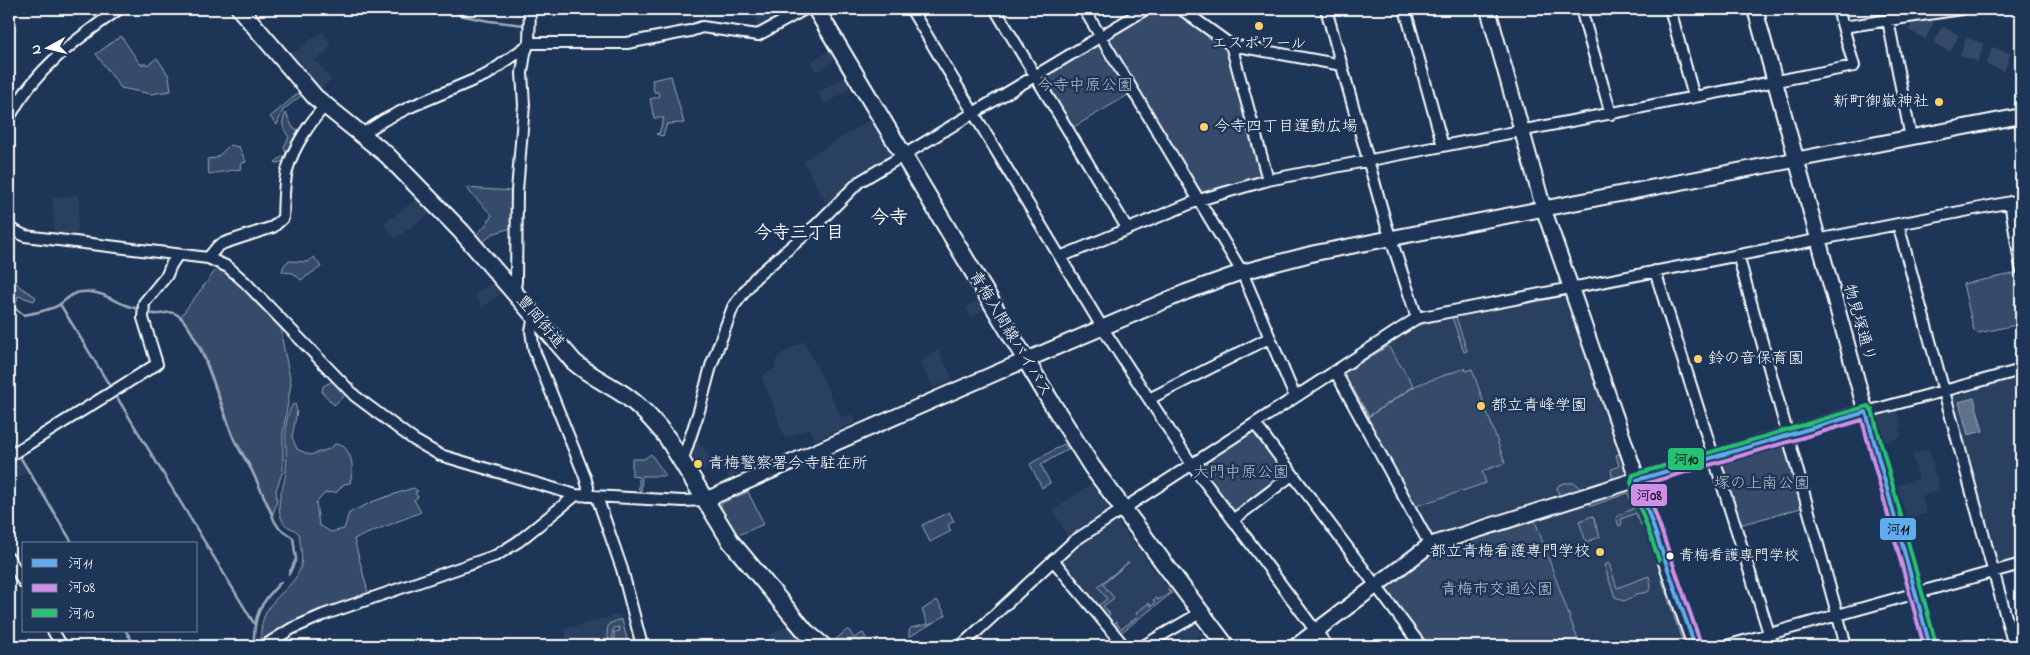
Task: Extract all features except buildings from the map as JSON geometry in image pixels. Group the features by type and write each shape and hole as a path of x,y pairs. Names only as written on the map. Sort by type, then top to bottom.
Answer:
{"main road":[{"name":"豊岡街道","path":"240,9 287,65 325,106 362,134 408,175 461,231 574,362 588,373 629,398 642,410 668,439 743,557 806,632 823,646"},
{"name":"青梅入間線バイパス","path":"816,9 1092,467 1226,646"}],"street":[{"path":"9,118 20,97 44,68 76,40 119,9"},
{"path":"514,292 516,282 517,191 524,105 522,73 529,38 530,9"},
{"path":"362,134 410,107 488,74 527,48 531,43 627,43 702,27 758,35 805,9"},
{"path":"911,9 1102,328 1192,465 1328,646"},
{"path":"995,9 1127,228"},
{"path":"1084,9 1242,272 1295,397"},
{"path":"682,462 699,411 711,366 733,307 755,278 816,225 859,182 1146,9"},
{"path":"1181,9 1231,45 1342,65"},
{"path":"1326,9 1368,161 1417,318"},
{"path":"1405,9 1443,146"},
{"path":"1488,9 1544,210 1695,646"},
{"path":"1581,9 1611,114"},
{"path":"1670,9 1694,96"},
{"name":"物見塚通り","path":"1755,9 1930,646"},
{"path":"1060,257 1199,200 1268,180 1854,66 1838,9"},
{"path":"1843,27 1960,9"},
{"path":"1888,20 1912,138"},
{"path":"1231,45 1268,180"},
{"path":"208,258 218,246 273,227 283,218 288,165 300,143 325,106"},
{"path":"9,228 25,236 113,246 128,250 177,256 208,258 222,264 236,274 348,390 414,440 449,459 576,495 682,501 705,500 1186,292 1242,272 1295,258 2021,116"},
{"path":"961,646 1074,541 1417,318 2021,200"},
{"path":"2010,202 2021,268"},
{"path":"1898,224 2014,646"},
{"path":"1738,255 1846,646"},
{"path":"9,456 157,364 143,318 144,303 167,275 171,264 177,256"},
{"path":"1655,271 1773,646"},
{"path":"534,316 531,331 534,350 622,569 642,646"},
{"path":"1149,399 1269,338"},
{"path":"1296,646 1430,545 1788,435 2021,370"},
{"path":"1335,371 1430,545"},
{"path":"1255,424 1421,646"},
{"path":"1233,520 1292,475"},
{"path":"264,646 297,626 323,614 497,555 519,541 576,495"},
{"path":"9,558 22,579"},
{"path":"1053,560 1124,646"},
{"path":"1726,646 2021,564"},
{"path":"1143,646 1200,613"},
{"path":"54,632 62,646"}],"shaded area":[{"path":"754,9 796,9 758,31"},
{"path":"323,31 331,43 326,53 315,60 332,80 317,91 287,57"},
{"path":"828,51 833,58 832,62 816,72 810,62"},
{"path":"844,77 849,86 848,90 825,104 818,93"},
{"path":"870,120 890,154 889,159 829,209 803,161"},
{"path":"80,195 77,237 54,235 53,198"},
{"path":"421,196 432,212 395,239 383,224"},
{"path":"497,279 506,290 483,307 474,295"},
{"name":"都立青峰学園","path":"1562,294 1565,297 1626,473 1623,479 1430,537 1343,371 1415,324"},
{"path":"978,300 984,310 971,317 966,307"},
{"path":"804,341 842,418 852,414 856,422 814,441 809,428 785,439 762,378 763,375 774,369 777,356"},
{"path":"938,350 953,379 933,388 920,362"},
{"path":"2021,377 2021,558 2000,564 1998,563 1952,397"},
{"path":"1974,398 1983,431 1968,435 1959,402"},
{"path":"1896,408 1902,427 1899,428 1902,437 1885,442 1878,417 1880,413"},
{"path":"695,435 714,463 695,474 687,459"},
{"path":"1929,449 1940,491 1922,496 1927,513 1907,519 1897,485 1919,479 1912,454"},
{"path":"18,454 29,471 9,484 9,460"},
{"path":"730,456 738,474 729,478 721,460"},
{"path":"1091,484 1110,510 1109,514 1070,540 1053,510"},
{"name":"都立青梅看護専門学校","path":"1627,489 1633,492 1687,646 1578,646 1534,518"},
{"path":"1114,521 1117,521 1172,593 1118,635 1060,564 1060,560 1075,546"},
{"path":"620,614 629,646 567,646 565,631 561,630"},
{"path":"1191,623 1195,624 1202,634 1185,646 1175,632"},
{"path":"792,624 814,646 775,646 768,635"}],"green space":[{"name":"今寺四丁目運動広場","path":"1157,9 1173,9 1226,47 1262,176 1260,179 1203,194 1199,192 1109,41 1109,37"},
{"path":"1869,9 1918,9 1921,11 1881,17"},
{"path":"121,36 140,64 149,64 157,58 169,76 171,91 151,94 121,88 96,54"},
{"name":"今寺中原公園","path":"1097,44 1102,45 1129,90 1128,95 1074,127 1070,126 1043,80 1044,77"},
{"path":"671,76 684,123 667,124 663,136 656,134 659,133 664,118 654,118 650,99 659,97 658,92 654,92 652,80"},
{"path":"302,90 303,94 283,110 277,125 270,117"},
{"path":"286,113 293,128 303,132 287,161 276,163 286,154 284,147 289,137 283,123"},
{"path":"230,145 239,147 246,162 240,164 241,169 209,174 207,159 216,158"},
{"path":"466,188 513,191 514,227 492,234 480,245 473,238 486,225 492,215"},
{"path":"314,257 321,267 301,280 293,273 282,272 284,265 288,261 308,262"},
{"path":"218,267 233,276 282,327 282,339 291,383 283,433 283,471 276,490 277,501 273,514 234,436 202,348 181,316"},
{"path":"9,273 20,287 36,297 34,301 18,296 15,307 9,302"},
{"path":"2018,273 2021,292 2021,324 1978,333 1974,331 1963,284"},
{"path":"1453,315 1456,317 1467,351 1464,352 1452,317 1416,326 1348,371 1388,346 1414,386 1369,416 1352,387 1368,417 1417,385 1465,368 1466,371 1472,369 1505,463 1482,471 1486,483 1416,506 1432,535 1485,519 1486,522 1434,538 1430,537 1342,375 1343,371 1415,324"},
{"path":"333,381 346,394 334,405 322,392 323,386"},
{"path":"293,404 295,404 297,411 292,437 297,449 310,455 329,449 335,444 343,445 352,463 350,483 344,484 337,492 325,493 316,503 319,525 331,532 344,529 349,513 374,501 413,488 418,491 415,493 418,497 414,500 421,512 354,539 369,596 263,642 261,641 262,626 265,614 292,583 302,561 299,534 283,523 279,507 286,470 287,419"},
{"name":"大門中原公園","path":"1251,431 1256,432 1286,473 1236,514 1233,513 1199,469 1200,465"},
{"name":"塚の上南公園","path":"1782,443 1786,445 1803,505 1801,508 1743,524 1739,522 1721,464 1723,460"},
{"path":"1064,444 1068,449 1041,465 1050,483 1042,488 1030,464"},
{"path":"651,454 666,476 642,476 641,492 639,492 639,477 632,476 632,459 644,459"},
{"path":"1620,454 1626,473 1623,479 1593,488 1589,487 1613,479 1611,471 1619,466 1616,455"},
{"path":"1564,483 1574,483 1581,489 1568,496 1553,497 1559,495 1557,488"},
{"path":"1627,489 1633,492 1644,524 1641,525 1636,513 1621,519 1622,524 1619,526 1616,517 1634,508 1628,493 1591,506 1588,501"},
{"path":"748,492 764,524 736,536 719,514 722,503"},
{"path":"949,512 954,521 948,525 951,531 930,542 922,525"},
{"path":"1593,516 1600,537 1586,542 1579,521"},
{"name":"青梅市交通公園","path":"1534,518 1580,646 1426,646 1384,590 1385,587 1433,551"},
{"path":"1129,562 1103,584 1114,598 1103,606 1110,614 1104,619 1095,608 1107,599 1098,586"},
{"path":"1609,563 1617,588 1649,576 1651,587 1648,592 1636,594 1630,599 1623,601 1615,597 1604,565"},
{"path":"1663,577 1687,646 1684,646 1661,578"},
{"path":"1167,588 1172,593 1118,635 1111,626 1116,622 1121,629 1138,617 1136,613 1149,603 1151,606 1155,603 1153,600 1157,598 1158,600 1170,593"},
{"path":"937,600 946,615 909,637 911,628 928,624 922,610"},
{"path":"622,620 629,646 621,644 615,638 614,632 620,631 619,627 614,628 612,635 619,646 615,646 608,636 609,624"},
{"path":"848,629 854,638 863,633 866,638 849,646 829,645"}],"waterway":[{"path":"456,9 459,15 524,25"},
{"path":"9,304 24,315 55,307 77,292 90,292 98,293 126,306 141,309"},
{"path":"60,304 111,388"},
{"path":"147,312 151,314 171,313 179,316 195,339 210,372 235,441 250,467 275,522 279,528 293,538 296,559 289,574"},
{"path":"115,394 255,625"},
{"path":"9,437 14,446"},
{"path":"19,455 72,542"},
{"path":"254,646 255,626 259,611 281,582"},
{"path":"127,632 135,646"}],"tunnel":[{"path":"1888,9 1956,44 2021,67"}],"transit line":[{"name":"河10","path":"1659,560 1631,482 1633,475 1868,406 1872,410 1936,644"},
{"name":"河11","path":"1866,412 1930,646"},
{"name":"河11","path":"1637,480 1866,412"},
{"name":"河08","path":"1701,644 1645,484 1862,420 1924,646"},
{"name":"河11","path":"1637,480 1695,646"}],"place":[{"name":"エスポワール","path":"1259,26"},
{"name":"新町御嶽神社","path":"1939,102"},
{"name":"今寺四丁目運動広場","path":"1204,127"},
{"name":"鈴の音保育園","path":"1698,359"},
{"name":"都立青峰学園","path":"1481,406"},
{"name":"青梅警察署今寺駐在所","path":"698,464"},
{"name":"都立青梅看護専門学校","path":"1600,552"},
{"name":"青梅看護専門学校","path":"1670,556"}],"district":[{"name":"今寺","path":"889,218"},
{"name":"今寺三丁目","path":"799,234"}]}
